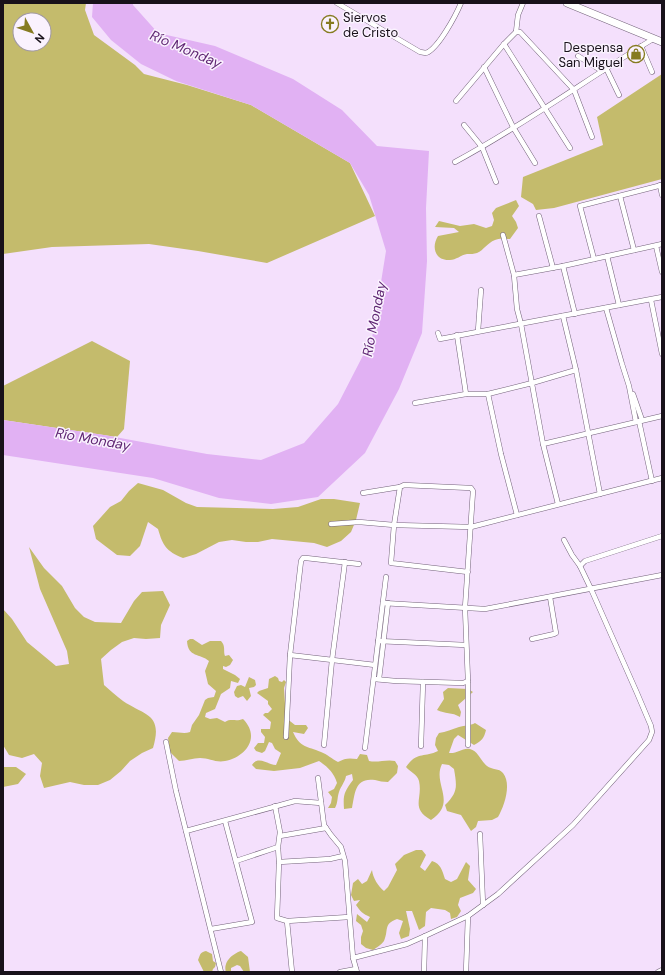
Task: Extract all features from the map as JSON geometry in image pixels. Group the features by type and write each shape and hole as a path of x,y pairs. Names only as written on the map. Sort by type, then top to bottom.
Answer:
{"highway":[{"path":"567,3 662,42"}],"street":[{"path":"337,3 420,52 426,53 450,26 461,3"},
{"path":"456,101 516,32 518,15 523,3"},
{"path":"516,32 522,33 574,90 592,137"},
{"path":"455,162 544,109 653,39"},
{"path":"504,44 570,148"},
{"path":"641,46 652,72"},
{"path":"578,56 604,70 619,95"},
{"path":"484,67 514,127 535,163"},
{"path":"464,125 482,147 496,182"},
{"path":"594,259 580,206 661,185 662,195"},
{"path":"620,196 634,250"},
{"path":"539,216 553,268"},
{"path":"503,235 514,275 517,309 543,444 558,504"},
{"path":"514,275 563,266 662,244"},
{"path":"656,246 662,272"},
{"path":"607,256 619,305"},
{"path":"563,266 574,314"},
{"path":"478,331 481,290"},
{"path":"438,333 440,339 662,297"},
{"path":"651,300 662,354"},
{"path":"606,308 622,364 631,388 652,481"},
{"path":"563,316 576,370 587,434 600,494"},
{"path":"457,335 466,394"},
{"path":"415,403 466,394 488,394 576,370"},
{"path":"488,394 501,454 517,515"},
{"path":"543,444 662,416"},
{"path":"331,524 359,522 394,525 471,527 662,478"},
{"path":"362,493 400,487 404,485 471,488 473,491 465,608 468,680 468,745"},
{"path":"400,487 394,525 391,563 468,572"},
{"path":"580,566 585,561 662,536"},
{"path":"353,958 407,944 468,916 498,894 573,825 652,736 651,726 580,566 564,540"},
{"path":"286,738 290,655 301,561 303,558 306,558 359,564"},
{"path":"324,745 332,660 345,562"},
{"path":"385,603 485,608 662,575"},
{"path":"365,748 381,641 386,577"},
{"path":"532,639 556,633 550,596"},
{"path":"381,641 466,645"},
{"path":"376,679 375,665 381,641"},
{"path":"290,655 375,665"},
{"path":"376,679 463,683 468,680"},
{"path":"421,746 423,682"},
{"path":"166,742 176,792 212,929 221,972"},
{"path":"318,778 324,825 342,847 344,856 353,958 356,971 340,972"},
{"path":"186,831 295,801 321,803"},
{"path":"275,806 280,836 278,847 279,862 277,918 287,921 349,917"},
{"path":"212,929 252,922 224,821"},
{"path":"280,836 326,828"},
{"path":"480,834 483,905"},
{"path":"236,861 278,847"},
{"path":"279,862 330,859 344,856"},
{"path":"466,972 468,916"},
{"path":"287,921 292,972"},
{"path":"424,972 425,936"},
{"path":"658,972 662,970"}],"shaded area":[{"path":"3,3 86,3 85,10 94,35 135,65 144,74 187,85 251,105 350,163 375,216 267,263 149,244 52,247 3,254"},
{"path":"662,74 662,179 554,208 536,210 533,204 521,197 523,177 603,145 597,117"},
{"path":"516,200 519,206 512,216 518,228 510,239 497,239 477,253 467,254 452,260 445,260 438,256 435,245 438,236 459,232 454,228 435,227 439,221 460,226 474,224 486,228 492,226 494,220 492,213 496,208"},
{"path":"92,341 130,361 124,429 117,437 3,420 3,386"},
{"path":"138,483 163,490 186,503 197,507 273,509 298,507 321,499 334,499 360,503 356,520 351,532 341,541 327,547 314,543 272,539 258,542 232,540 219,542 196,554 183,558 173,553 166,547 158,529 148,522 140,546 130,556 117,555 96,539 93,526 110,507 121,501"},
{"path":"29,547 44,568 62,586 75,608 84,617 95,622 121,623 134,601 142,592 163,591 170,605 161,625 160,638 134,638 122,642 101,659 104,685 123,701 150,717 156,728 156,737 153,748 130,761 110,780 98,785 84,785 70,782 44,788 40,776 42,763 34,754 22,758 9,755 3,745 3,609 12,619 27,642 56,666 69,664 67,651 40,589"},
{"path":"193,639 202,645 210,641 221,641 225,656 229,655 233,660 230,665 226,667 223,666 223,669 240,679 238,683 231,681 230,688 221,694 215,709 206,713 205,717 210,719 217,718 225,722 229,720 243,719 248,726 251,733 249,745 245,751 233,759 216,761 200,758 179,761 170,752 168,738 172,732 190,732 205,700 214,697 216,691 208,684 205,671 209,661 192,653 187,641"},
{"path":"275,676 279,681 282,682 284,680 286,682 284,688 286,718 295,725 306,725 308,728 304,734 293,732 301,744 323,753 338,762 352,758 357,759 360,754 367,755 369,761 395,761 398,766 397,773 388,782 375,780 363,781 357,787 352,808 344,809 344,797 353,780 352,774 346,776 339,792 335,808 328,808 332,797 328,792 334,789 337,783 330,770 319,761 300,768 274,771 256,769 252,765 257,761 263,761 276,765 281,753 275,749 272,743 269,742 265,751 262,753 256,751 254,748 258,743 264,743 265,737 261,732 261,729 270,729 271,722 263,715 272,709 268,704 268,701 257,693 268,688 269,679"},
{"path":"249,677 255,680 256,685 249,688 251,696 247,701 243,696 238,698 235,696 234,692 237,686 241,685 245,687"},
{"path":"448,688 468,689 473,692 458,705 461,712 460,717 437,710 444,699 443,692"},
{"path":"475,723 486,730 482,739 474,745 458,735 454,739 449,753 455,753 465,749 473,750 487,766 500,770 503,773 506,778 507,789 505,802 498,817 492,820 478,821 476,827 471,831 461,815 447,811 445,805 456,789 454,769 449,765 442,764 440,779 444,800 443,806 439,813 431,820 425,816 419,807 419,781 406,767 417,757 438,751 435,745 436,738 439,733"},
{"path":"3,767 16,767 26,774 18,784 3,787"},
{"path":"416,850 422,850 426,855 420,867 425,871 432,861 435,862 441,868 445,879 451,882 457,879 466,862 470,866 468,880 476,889 473,893 460,898 458,905 461,911 457,917 451,919 450,913 445,910 431,908 426,912 425,926 419,930 412,911 406,911 410,929 409,936 401,939 399,933 403,921 397,919 388,925 382,944 373,950 366,948 361,944 363,931 361,925 356,921 357,914 367,922 370,917 365,915 356,905 360,900 354,901 351,895 353,883 358,879 362,884 367,881 372,870 376,882 384,891 388,887 397,870 395,864 404,855"},
{"path":"206,951 212,954 213,961 216,963 212,972 204,972 198,960 201,953"},
{"path":"241,951 248,957 250,972 244,972 240,966 237,965 231,968 231,972 226,972 225,968 229,959 234,954"}],"water":[{"name":"Río Monday","path":"93,3 133,3 133,5 158,33 215,46 293,79 342,110 377,146 429,151 426,208 427,261 422,333 399,389 365,453 318,497 271,504 219,498 153,478 3,455 3,420 104,435 207,454 261,460 304,443 338,404 372,338 386,251 369,195 350,163 251,105 176,81 141,64 111,40 92,17"}],"place":[{"name":"Siervos de Cristo","path":"330,24"},
{"name":"Despensa San Miguel","path":"636,54"}]}
